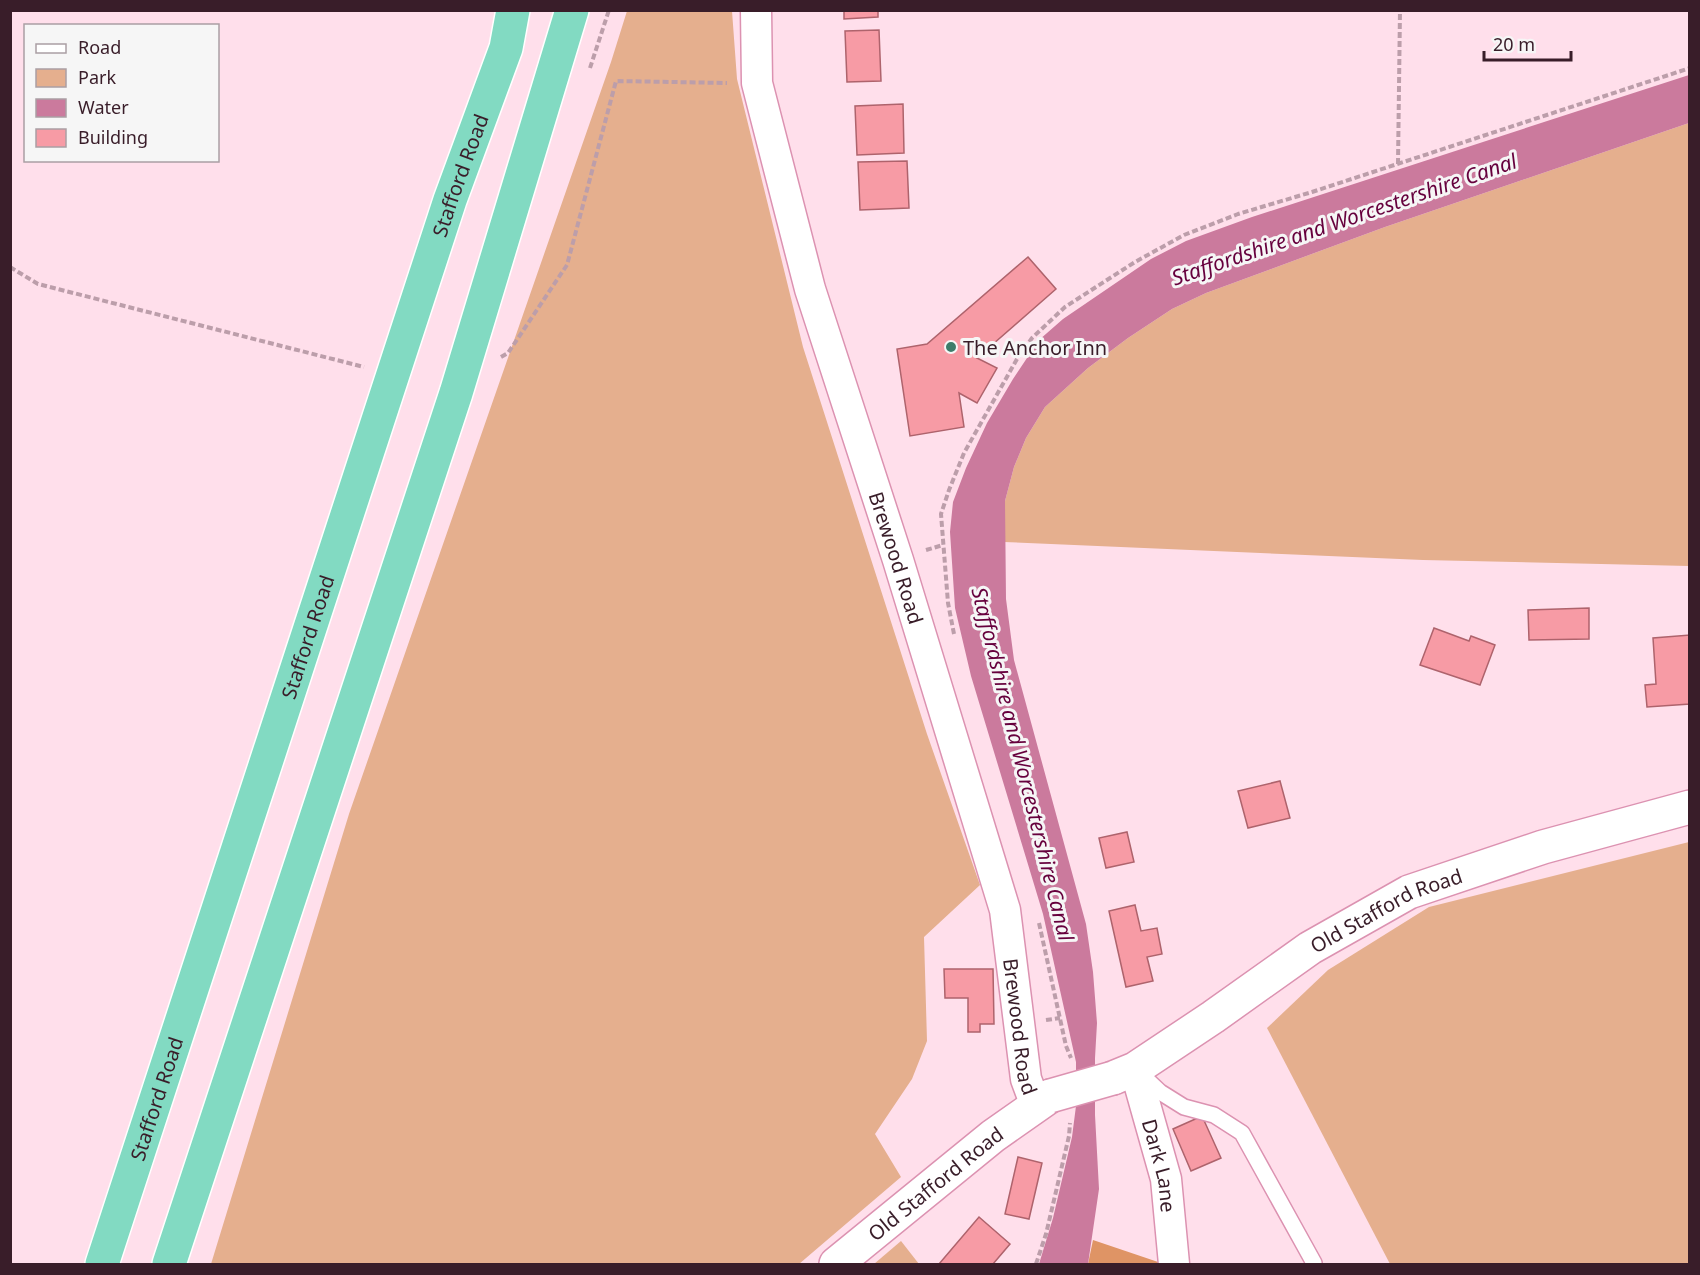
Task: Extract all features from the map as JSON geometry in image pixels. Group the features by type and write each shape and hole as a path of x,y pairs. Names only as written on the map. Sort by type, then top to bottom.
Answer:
{"highway":[{"name":"Stafford Road","path":"102,1264 450,200 506,48 513,10"},
{"path":"169,1264 456,393 572,10"}],"street":[{"name":"Brewood Road","path":"756,10 757,83 810,289 898,560 1005,909 1026,1079 1043,1101"},
{"name":"Old Stafford Road","path":"836,1264 993,1136 1043,1101 1124,1073 1213,1017 1310,948 1409,892 1543,847 1689,807"},
{"name":"Dark Lane","path":"1124,1073 1166,1179 1174,1264"}],"lane":[{"path":"1124,1073 1184,1107 1214,1115 1242,1133 1314,1263"}],"path":[{"path":"1398,164 1400,10"},
{"path":"995,396 1017,359 1049,320 1135,262 1184,235 1238,214 1689,68"},
{"path":"492,361 508,353 567,265 616,81 757,83"},
{"path":"10,267 38,284 393,374"}],"green space":[{"path":"627,11 732,11 737,79 803,347 927,734 980,885 924,937 927,1041 912,1079 875,1134 901,1177 799,1264 211,1264 349,814"},
{"path":"1689,123 1689,566 1423,560 1004,542 1005,501 1014,467 1026,438 1045,407 1088,368 1172,309 1206,293 1385,227"},
{"path":"1689,842 1689,1264 1390,1264 1267,1028 1328,970 1429,907"},
{"path":"901,1241 919,1264 874,1264"}],"shaded area":[{"path":"1093,1240 1164,1264 1088,1264"}],"water":[{"name":"Staffordshire and Worcestershire Canal","path":"1689,75 1689,123 1385,227 1206,293 1172,309 1088,368 1045,407 1026,438 1014,467 1005,501 1006,599 1014,660 1086,924 1097,1023 1095,1115 1099,1189 1088,1264 1039,1264 1053,1218 1072,1137 1076,1106 1076,1062 1043,914 971,676 955,608 950,532 953,502 987,423 1039,340 1063,319 1151,259 1186,241 1252,217"}],"building":[{"path":"844,10 878,10 878,17 844,19"},
{"path":"879,30 881,81 847,82 845,31"},
{"path":"903,104 904,153 857,155 855,106"},
{"path":"907,161 909,208 860,210 858,162"},
{"name":"The Anchor Inn","path":"1028,257 1056,289 977,358 997,368 977,403 959,393 964,427 910,436 897,349 927,344"},
{"path":"1589,608 1589,639 1529,640 1528,610"},
{"path":"1434,628 1469,641 1471,636 1495,645 1480,685 1420,665"},
{"path":"1690,635 1690,704 1647,707 1645,685 1656,684 1653,638"},
{"path":"1280,781 1290,818 1248,828 1238,791"},
{"path":"1127,832 1134,862 1106,868 1099,838"},
{"path":"1135,905 1141,931 1157,928 1162,954 1147,957 1153,981 1126,987 1109,911"},
{"path":"944,969 993,969 994,1024 980,1024 980,1032 968,1032 968,998 945,998"},
{"path":"1202,1116 1221,1158 1191,1171 1173,1129"},
{"path":"1018,1157 1042,1163 1029,1219 1005,1214"},
{"path":"979,1217 1010,1244 993,1264 939,1264"}],"place":[{"name":"The Anchor Inn","path":"951,347"}]}
